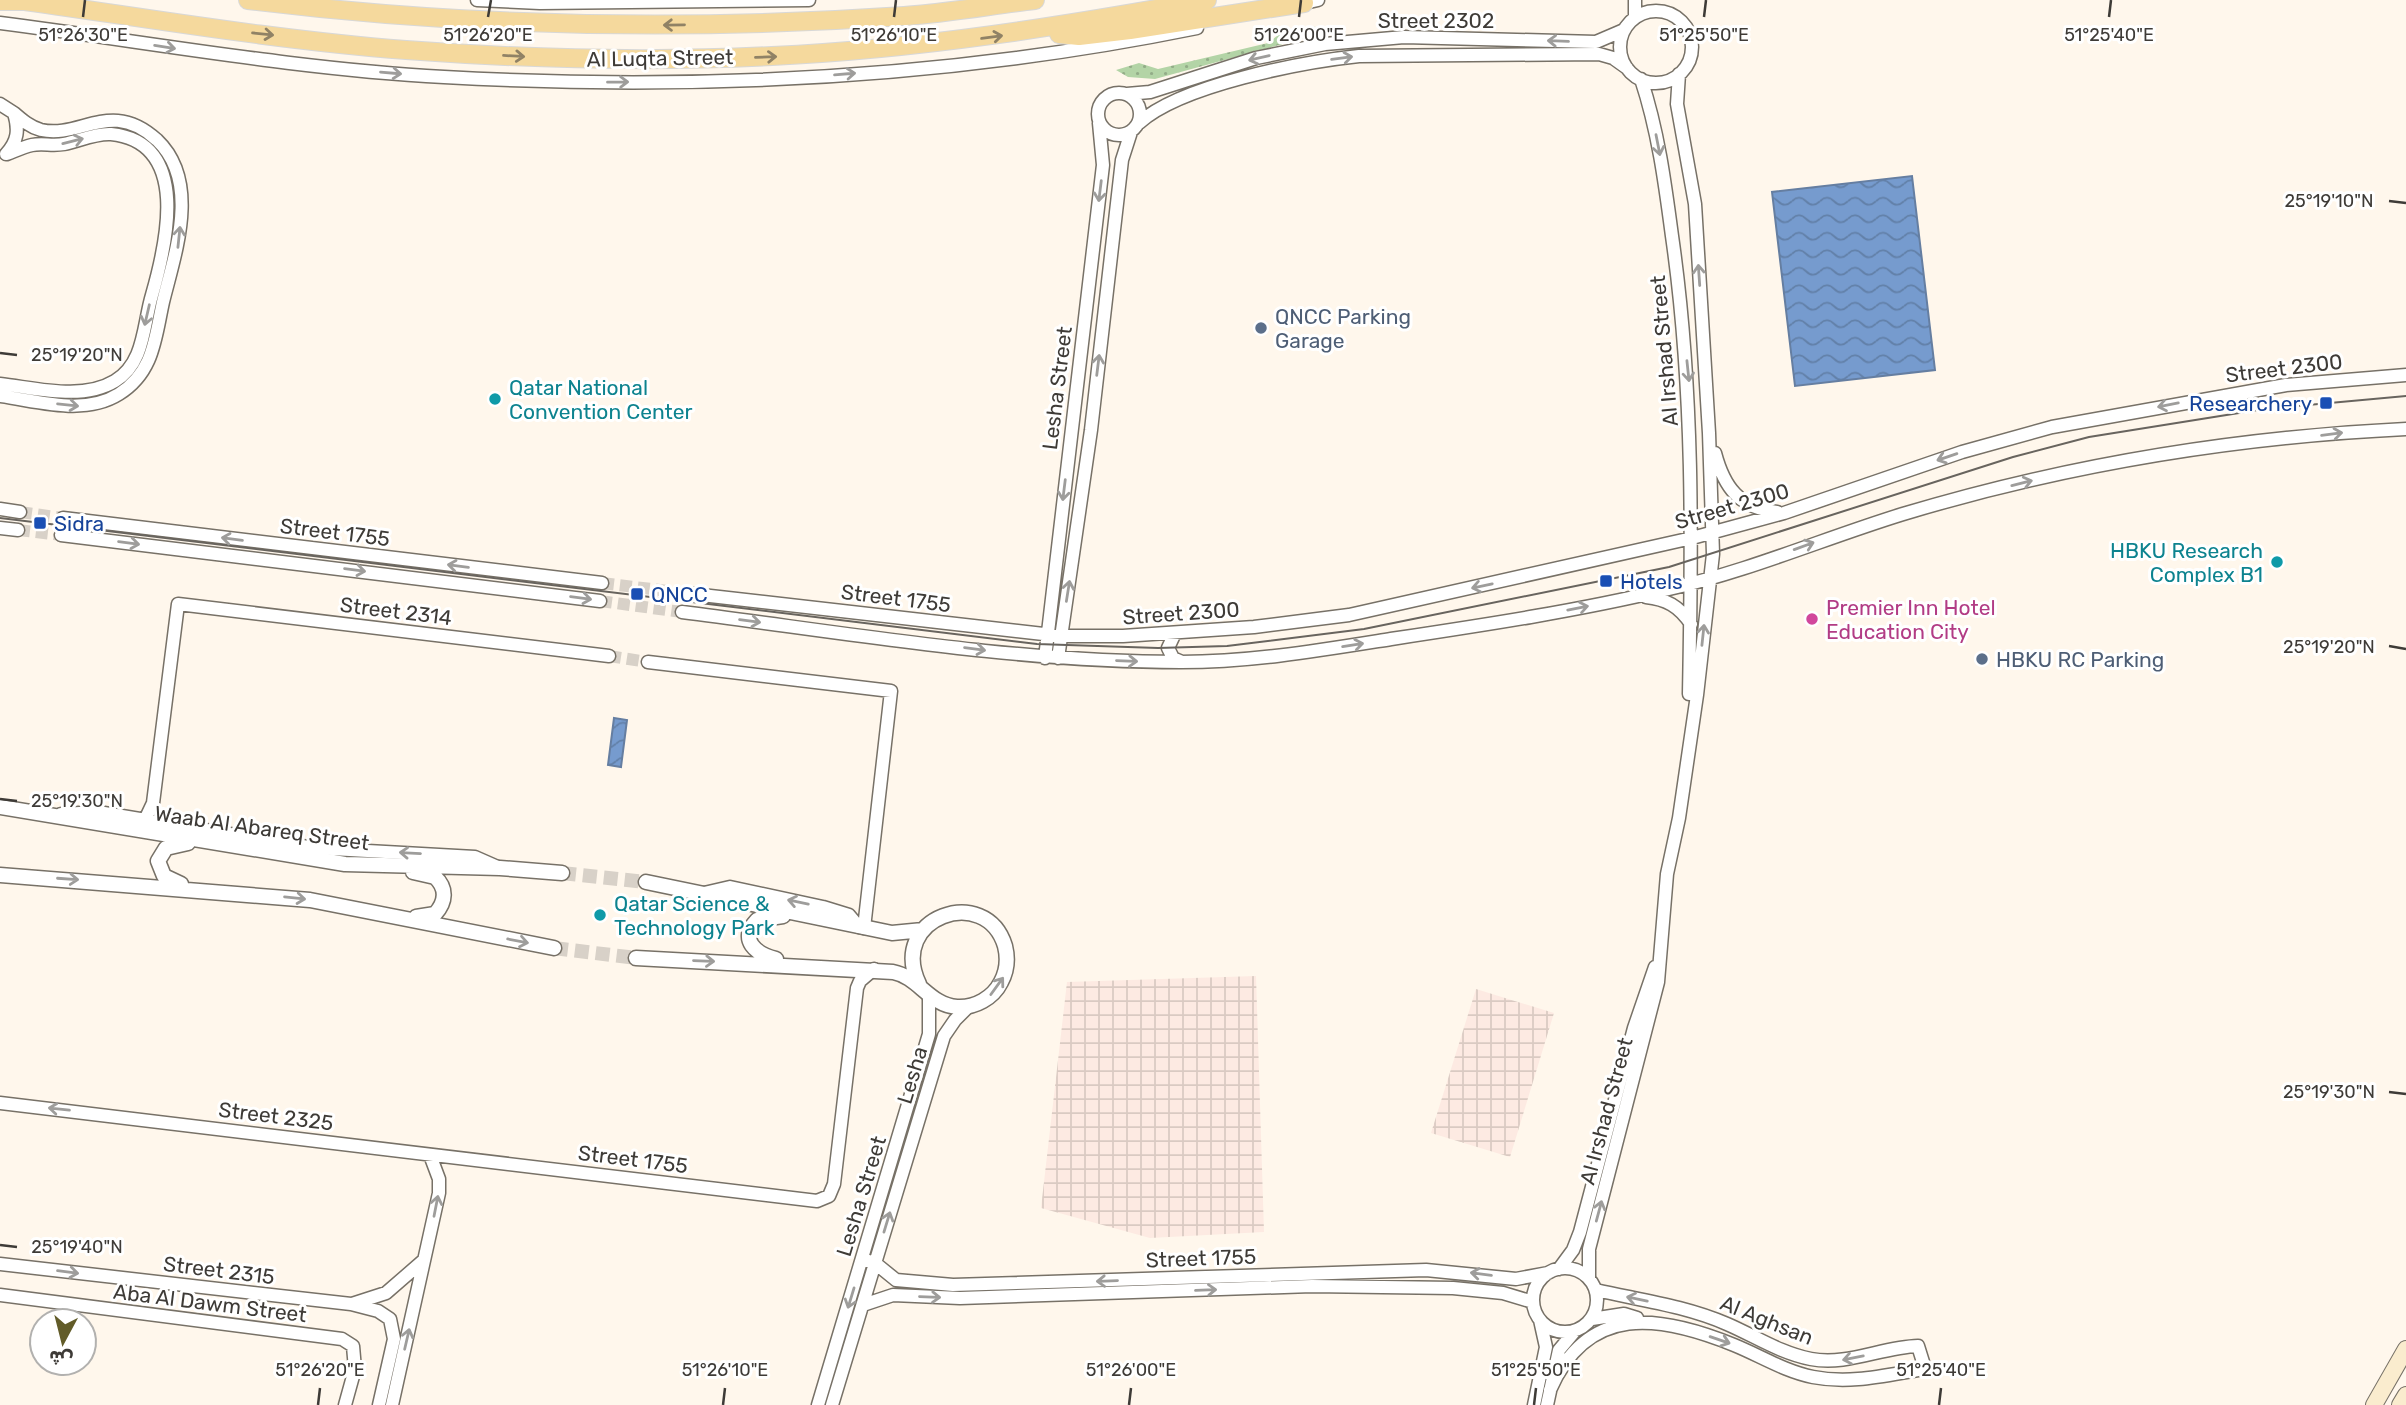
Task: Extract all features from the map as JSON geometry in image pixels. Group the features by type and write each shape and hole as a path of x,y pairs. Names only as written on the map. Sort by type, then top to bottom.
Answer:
{"main road":[{"name":"Al Luqta Street","path":"248,0 444,20 637,26 906,16 1035,0"},
{"name":"Al Luqta Street","path":"0,1 22,1 404,50 545,57 772,57 934,45 1031,32 1207,0"},
{"path":"1031,32 1079,36 1311,1"},
{"path":"2374,1405 2406,1349"},
{"path":"2400,1405 2406,1395"}],"street":[{"path":"477,0 554,4 808,0"},
{"path":"1635,0 1635,17"},
{"path":"1660,0 1668,13 1685,26 1692,46 1690,56 1679,74 1661,82 1642,79 1627,68 1620,50 1624,30 1635,17 1651,11 1668,13"},
{"name":"Al Luqta Street","path":"0,23 346,69 456,78 663,81 835,75 974,62 1138,40 1311,1"},
{"name":"Street 2302","path":"1127,94 1150,92 1256,58 1325,44 1404,37 1597,42 1624,30"},
{"name":"Street 2302","path":"1135,127 1156,109 1211,89 1325,60 1359,56 1599,54 1613,58 1627,68"},
{"name":"Al Irshad Street","path":"1589,1278 1589,1249 1654,1002 1667,874 1679,818 1710,578 1713,533 1709,433 1695,204 1677,104 1679,74"},
{"name":"Al Irshad Street","path":"1642,79 1660,152 1677,266 1689,389 1693,583 1690,624 1692,714"},
{"path":"1114,93 1127,94 1137,103 1135,127 1113,135 1099,123 1097,111 1103,99 1114,93"},
{"path":"0,104 42,130 64,130 94,121 108,121 142,129 158,141 175,169 181,230 154,350 134,383 111,399 88,406 0,396"},
{"path":"3,156 14,146 17,134 14,113"},
{"name":"Lesha Street","path":"1052,658 1046,634 1103,165 1099,123"},
{"name":"Lesha Street","path":"1052,658 1061,636 1091,430 1122,160 1135,127"},
{"path":"0,384 79,392 100,388 125,373 139,352 168,228 168,197 162,171 146,150 136,142 101,134 61,144 30,145 3,156"},
{"name":"Street 2300","path":"1061,636 1175,633 1254,627 1349,615 1713,533 1784,513 1962,452 2052,427 2286,385 2406,375"},
{"name":"Street 2300","path":"1052,658 1184,662 1244,660 1500,623 1693,583 1904,514 2074,470 2194,450 2348,432 2406,429"},
{"name":"Al Irshad Street","path":"1709,433 1722,478 1737,498 1757,509 1784,513"},
{"path":"0,509 20,512"},
{"name":"Street 1755","path":"63,518 602,583"},
{"path":"0,528 18,530"},
{"name":"Street 1755","path":"61,535 600,601"},
{"name":"Street 1755","path":"684,593 1061,636"},
{"path":"1639,596 1671,603 1684,612 1690,624"},
{"name":"Street 2314","path":"153,803 178,604 609,656"},
{"name":"Street 1755","path":"682,612 1052,658"},
{"path":"1175,633 1168,648 1173,657 1184,662"},
{"path":"648,662 891,691 862,928"},
{"path":"144,822 153,803"},
{"path":"153,803 157,815 165,824"},
{"name":"Waab Al Abareq Street","path":"0,807 196,841 364,866 500,868 562,873"},
{"path":"51,816 98,812 144,822 331,850 475,857 500,868"},
{"path":"241,837 264,852"},
{"path":"193,889 164,876 158,861 166,848 196,841"},
{"path":"364,866 430,874 441,884 444,898 435,914 426,917 397,916"},
{"path":"0,875 310,900 554,948"},
{"path":"646,882 862,928 892,933 923,930"},
{"path":"704,893 730,887 849,915 862,928"},
{"path":"849,915 859,911 867,900"},
{"path":"636,958 811,966 843,970 874,969 902,973 919,984 929,996 948,1005 969,1006 989,997 1002,981 1007,960 1003,940 985,920 971,914 940,917 923,930 912,957 919,984"},
{"path":"811,966 759,954 750,945 749,933 757,920 769,916 816,918"},
{"name":"Al Irshad Street","path":"1553,1271 1573,1250 1580,1232 1634,1028 1660,953"},
{"path":"857,988 860,981 874,969"},
{"path":"843,970 853,976 857,988"},
{"name":"Street 1755","path":"430,1155 822,1200 829,1196 834,1184 857,988"},
{"name":"Lesha Street","path":"818,1405 869,1261 929,1034 929,996"},
{"name":"Lesha","path":"832,1405 863,1304 869,1261 944,1036 969,1006"},
{"name":"Street 2325","path":"0,1103 118,1115 430,1155"},
{"path":"391,1405 426,1258 439,1184 430,1155"},
{"name":"Street 2315","path":"351,1304 386,1293 426,1258"},
{"name":"Street 1755","path":"869,1261 896,1280 953,1285 1426,1270 1516,1279 1553,1271"},
{"name":"Street 2315","path":"0,1264 351,1304 384,1314 393,1326 394,1339 379,1405"},
{"path":"1534,1405 1546,1347 1533,1301 1535,1288 1553,1271 1575,1269 1589,1278 1596,1290 1597,1307 1592,1319 1575,1331 1559,1350 1547,1405"},
{"name":"Street 1755","path":"863,1304 893,1295 960,1298 1312,1286 1453,1288 1503,1293 1533,1301"},
{"name":"Al Aghsan","path":"1550,1391 1566,1361 1591,1338 1621,1324 1638,1320 1688,1329 1735,1345 1775,1365 1812,1376 1847,1381 1918,1370 1923,1362 1918,1346 1843,1360 1811,1359 1772,1347 1727,1324 1691,1311 1596,1290"},
{"name":"Aba Al Dawm Street","path":"0,1295 342,1339 354,1346 356,1355 345,1405"},
{"name":"Al Aghsan","path":"1592,1319 1624,1314 1655,1323"},
{"path":"1540,1320 1556,1331 1575,1331"}],"shaded area":[{"path":"1256,976 1264,1232 1150,1238 1041,1208 1067,982"},
{"path":"1476,989 1554,1013 1510,1157 1431,1133"}],"green space":[{"path":"1307,26 1316,27 1323,33 1155,79 1128,77 1116,70 1139,63 1158,69 1268,43 1282,32"}],"water":[{"path":"1912,176 1935,370 1795,386 1772,192"},
{"path":"614,718 627,720 621,767 608,765"}],"tunnel":[{"path":"20,512 63,518"},
{"path":"18,530 61,535"},
{"path":"602,583 684,593"},
{"path":"600,601 682,612"},
{"path":"609,656 648,662"},
{"path":"562,873 646,882"},
{"path":"554,948 636,958"}],"tram line":[{"path":"0,518 1037,644 1158,648 1227,646 1364,629 1669,567 2013,457 2089,437 2264,409 2406,396"}],"place":[{"name":"QNCC Parking Garage","path":"1261,328"},
{"name":"Qatar National Convention Center","path":"495,399"},
{"name":"Researchery","path":"2326,403"},
{"name":"Sidra","path":"40,523"},
{"name":"HBKU Research Complex B1","path":"2277,562"},
{"name":"Hotels","path":"1606,581"},
{"name":"QNCC","path":"637,594"},
{"name":"Premier Inn Hotel Education City","path":"1812,619"},
{"name":"HBKU RC Parking","path":"1982,659"},
{"name":"Qatar Science & Technology Park","path":"600,915"}]}
